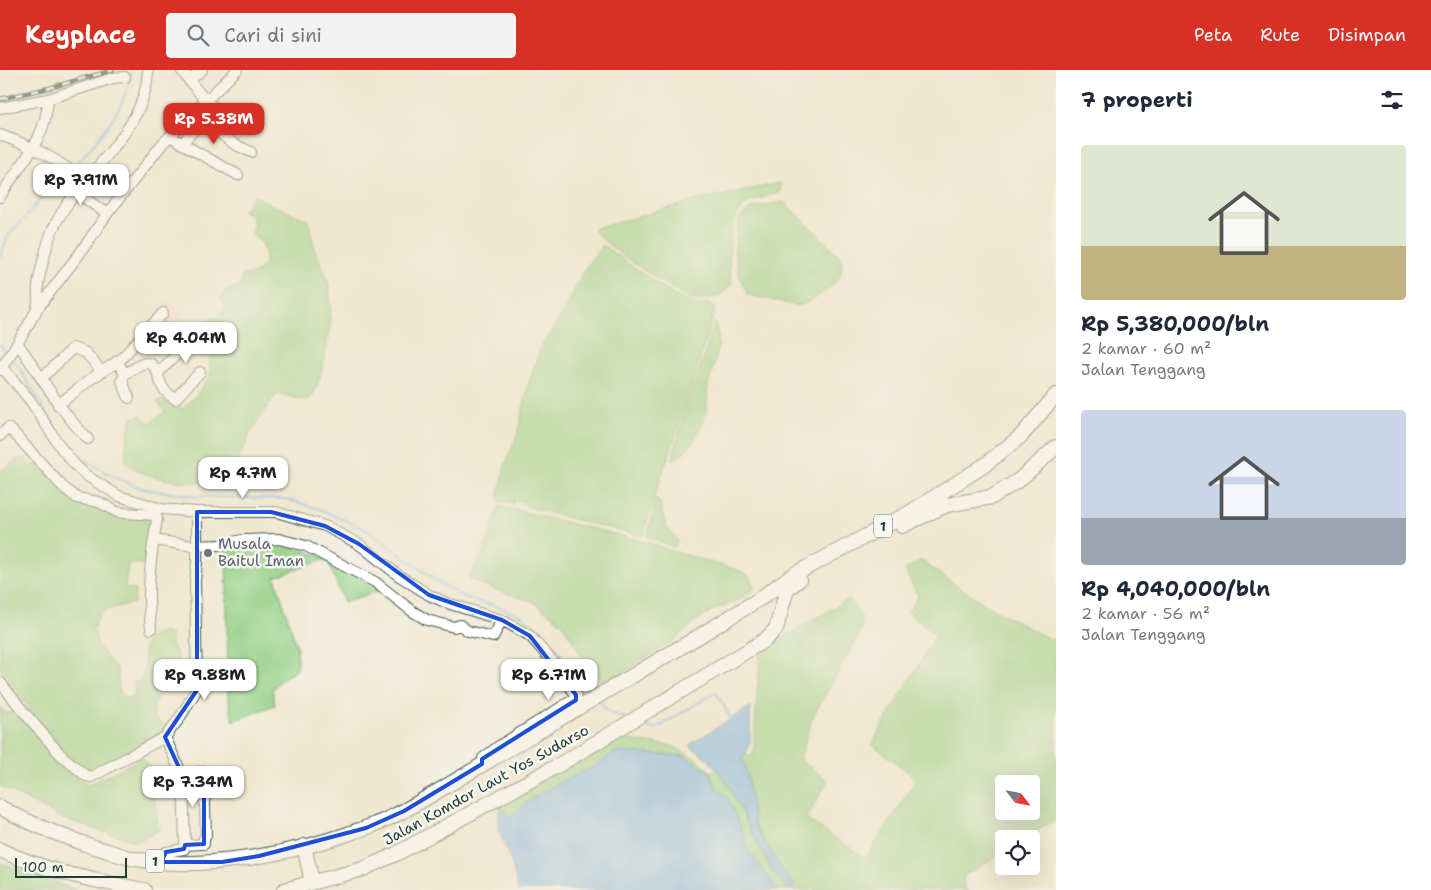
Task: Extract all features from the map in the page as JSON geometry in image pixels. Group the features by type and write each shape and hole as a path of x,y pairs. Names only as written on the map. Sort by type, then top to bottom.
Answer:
{"highway":[{"name":"Jalan Komdor Laut Yos Sudarso","path":"4,811 53,833 105,850 130,858 161,862 222,862 259,856 304,846 366,828 404,811 536,734 696,638 760,598 790,576 909,513 982,468 1021,436 1056,395"},
{"name":"Jalan Komdor Laut Yos Sudarso","path":"284,890 363,869 396,854 564,762 765,640 776,629 787,589 792,584 848,552 947,505 992,497 1019,480 1056,446"},
{"path":"304,846 312,882"},
{"name":"1","path":"0,850 57,870 144,890"}],"street":[{"path":"77,176 110,154 133,119 143,98 148,70"},
{"path":"181,70 206,101 234,123"},
{"path":"189,81 202,70"},
{"path":"238,70 170,136 107,214 37,309 17,346 1,367 30,400 63,452 76,466 87,476 126,499 159,508 196,512 271,512 323,525 359,544 398,575 430,595 447,603 502,620 530,636 554,663 576,695 576,698 499,746 484,758 482,764"},
{"path":"0,108 48,99 113,78 125,77"},
{"path":"0,197 3,185 34,148 44,124 48,99"},
{"path":"182,144 216,109"},
{"path":"193,113 234,144 251,152"},
{"path":"0,135 34,148 77,176"},
{"path":"170,136 238,174"},
{"path":"37,309 38,285 53,228 76,192 77,176"},
{"path":"76,192 107,214"},
{"path":"58,405 117,361 121,360 163,313"},
{"path":"200,372 175,399 162,387 157,378 158,373 194,337 201,335"},
{"path":"17,346 42,378 71,422 88,438"},
{"path":"42,378 74,348 86,353 102,372"},
{"path":"117,361 125,374"},
{"path":"129,398 122,381 125,374 148,362 158,373"},
{"path":"0,436 8,428 14,432 63,486 77,498 99,502 117,512 126,514 156,515 148,592 151,629"},
{"path":"0,682 23,712 60,754 86,776 91,776 165,737 179,719 197,689 196,512"},
{"path":"154,540 197,546 259,539 279,540 306,546 375,582 412,611 427,620 454,627 460,625 468,630 493,637 502,620"},
{"path":"161,862 166,852 184,849 185,845 182,774 165,737"},
{"path":"182,774 204,772 206,791 206,836 204,844 185,845"}],"highlighted area":[{"path":"197,512 271,512 325,526 359,544 429,595 502,620 530,636 576,695 576,700 482,759 482,764 404,811 366,828 259,856 222,862 161,862 166,852 184,849 185,845 204,844 204,772 182,774 165,737 197,690"}],"shaded area":[{"path":"168,299 187,316 156,351 140,336 141,330"}],"green space":[{"path":"781,183 780,192 750,202 740,211 735,220 729,253 731,285 719,296 694,301 626,258 602,239 593,229 698,200"},
{"path":"254,195 272,205 308,220 316,254 325,272 331,304 330,327 323,365 315,391 310,399 306,400 275,395 249,435 235,467 237,474 245,483 183,482 167,480 138,471 126,463 127,440 133,417 136,418 140,415 150,423 166,411 157,403 162,399 173,408 183,408 195,397 210,375 210,353 217,346 206,329 212,317 216,319 226,308 221,298 227,289 239,287 242,281 242,274 249,275 255,273 265,263 263,246 252,234 253,220 250,215 243,211"},
{"path":"784,202 841,257 841,273 834,283 816,298 798,306 748,295 740,278 734,250 739,219 751,208"},
{"path":"602,245 678,296 698,305 709,303 715,307 643,535 570,518 526,506 526,503 514,500 513,504 499,502 498,496 505,466 518,432 528,386 542,344 561,317 586,267"},
{"path":"715,322 718,347 707,389 707,406 703,422 691,444 672,460 686,410"},
{"path":"26,458 28,465 40,465 74,503 92,503 152,519 145,564 128,564 125,588 135,590 134,603 100,613 93,630 99,648 117,669 120,692 125,698 134,697 135,682 144,673 144,648 149,638 159,633 171,635 170,643 176,652 176,668 157,697 154,705 154,717 166,728 161,742 88,776 50,737 0,668 0,471 16,460"},
{"path":"656,499 660,503 666,526 677,540 675,547 647,537"},
{"path":"499,506 643,541 738,570 748,575 754,589 740,600 711,611 694,622 675,639 623,672 610,677 605,682 601,681 585,661 562,623 534,602 482,585 469,578 485,549"},
{"path":"246,543 278,543 318,555 381,590 344,602 329,564 323,560 275,577 297,648 297,670 281,679 272,690 275,705 233,721 228,697 226,548"},
{"path":"921,560 952,583 1001,613 1052,640 1056,635 1056,819 1038,830 995,830 995,857 964,876 964,887 968,890 793,890 794,884 783,872 755,826 748,790 748,780 741,757 746,754 753,756 760,651 849,599 861,617 861,631 812,718 800,760 828,780 806,819 866,858 917,779 872,744 936,635 908,612 918,596 905,570"},
{"path":"0,707 7,713 18,712 71,772 88,785 142,758 154,773 153,790 159,830 137,842 64,819 0,786"},
{"path":"612,738 673,746 696,759 710,771 718,770 737,800 773,873 790,890 777,890 745,846 744,834 727,797 715,786 710,773 684,756 616,752 594,767 559,783 530,800 509,819 500,804"},
{"path":"0,863 3,864 76,890 0,890"}],"water":[{"path":"750,707 750,741 746,754 741,757 745,763 755,826 783,872 795,884 793,890 790,890 773,873 725,779 708,759 689,745"},
{"path":"616,752 684,756 710,773 715,786 727,797 744,834 745,846 777,890 518,890 512,864 498,829 500,804 509,819 530,800 559,783 594,767"}],"waterway":[{"path":"73,168 110,123 125,96 131,70"},
{"path":"0,257 8,236 40,200 70,172"},
{"path":"0,345 7,353"},
{"path":"11,357 18,365 51,422 76,454 86,461 114,477 144,489 192,496 286,499 322,510 365,529 438,582 466,598 499,607 522,616 543,632 592,693"},
{"path":"637,723 655,729 716,692 732,721"},
{"path":"599,701 609,712 625,718"},
{"path":"791,886 796,890"}],"railway":[{"path":"0,99 49,88 113,70"}],"place":[{"name":"Musala Baitul Iman","path":"208,553"}]}
